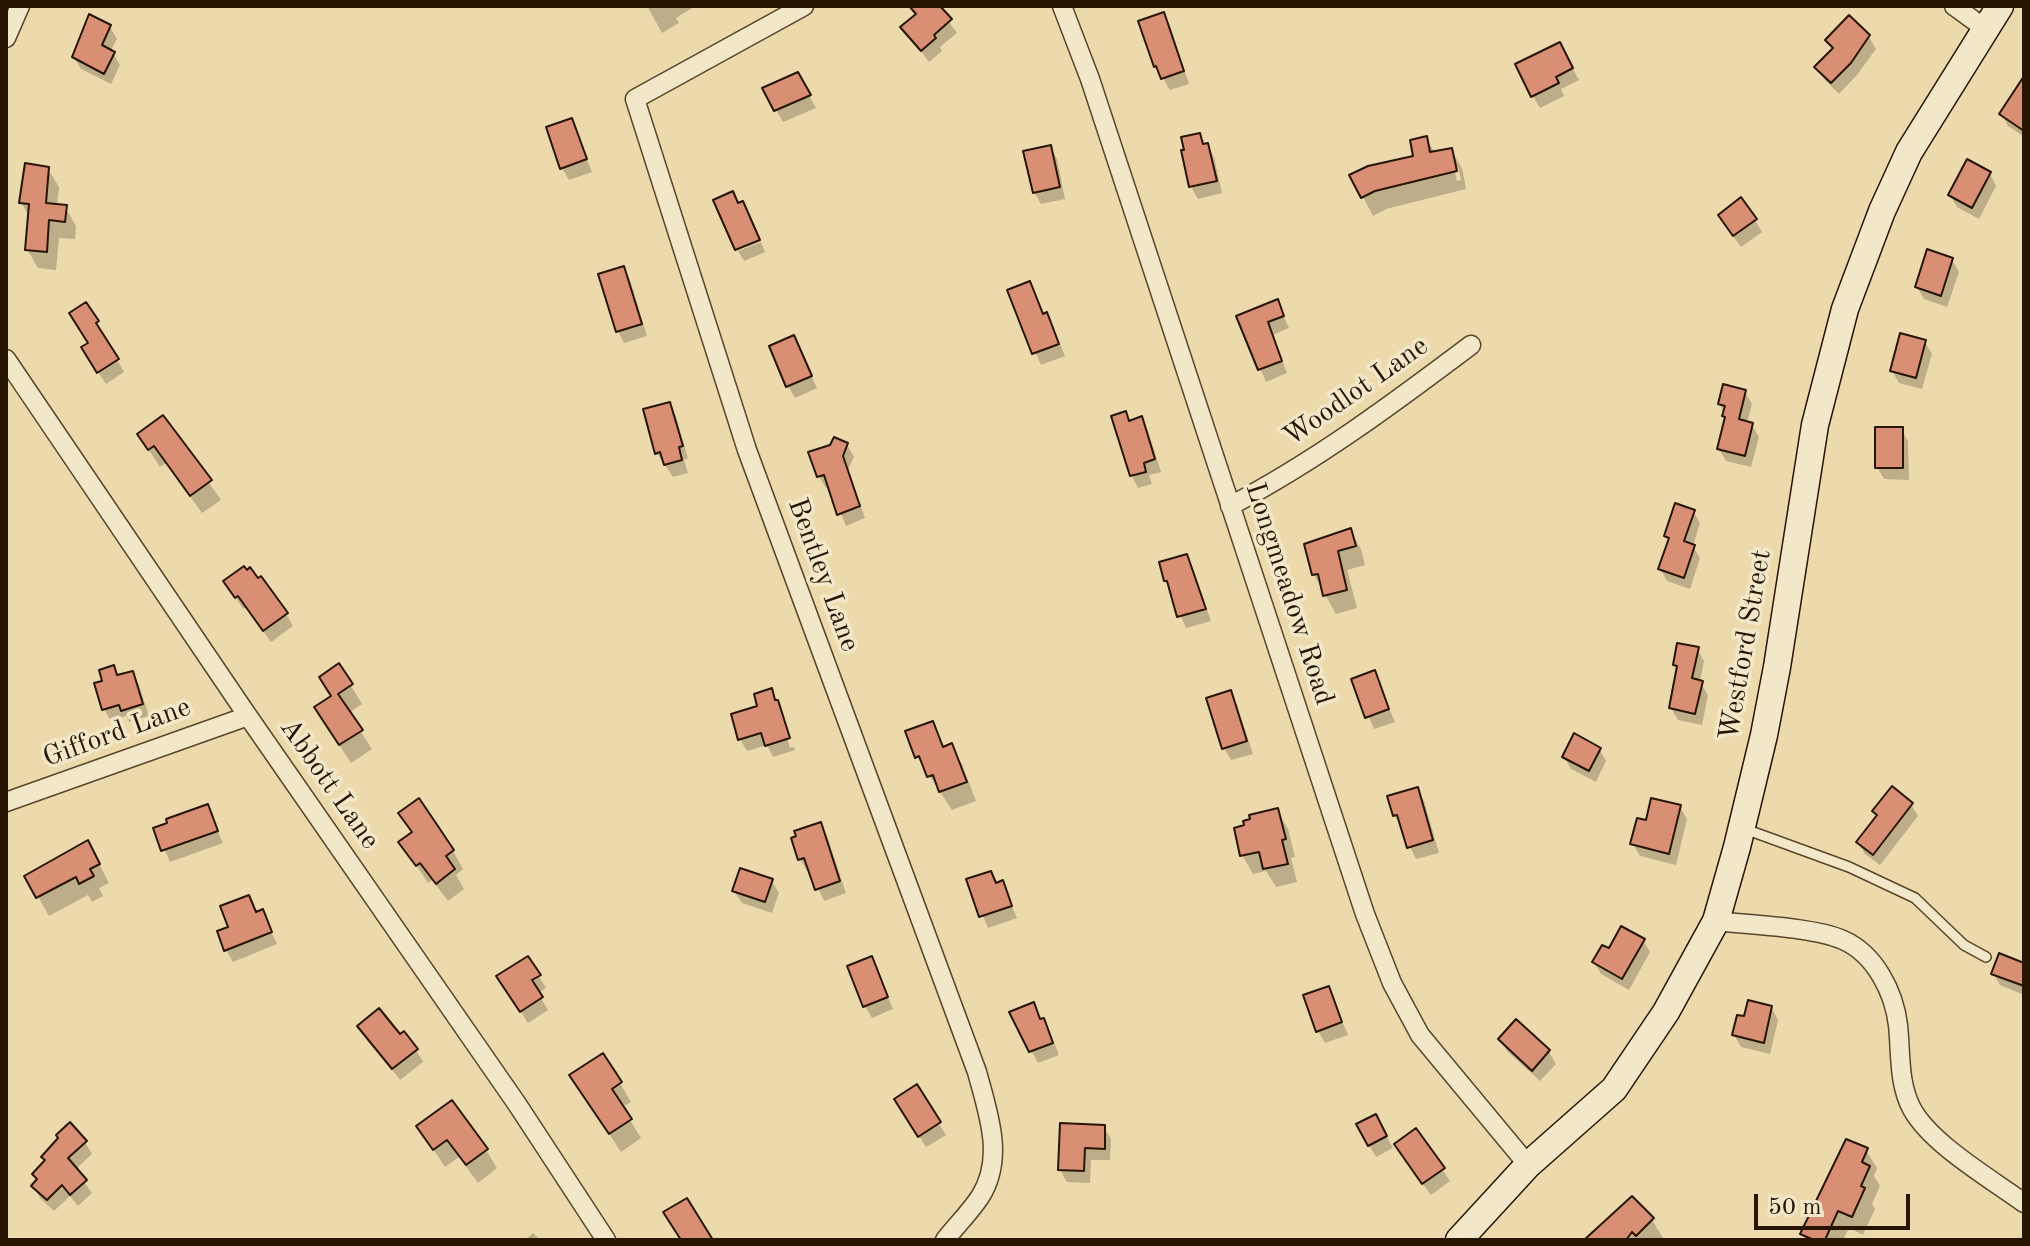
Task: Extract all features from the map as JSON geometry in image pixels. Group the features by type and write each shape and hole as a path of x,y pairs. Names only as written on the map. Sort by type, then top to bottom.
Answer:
{"main road":[{"name":"Westford Street","path":"1459,1240 1528,1165 1614,1089 1666,1012 1716,921 1742,828 1777,667 1815,425 1845,309 1882,211 1909,152 2000,6"}],"street":[{"path":"6,38 20,6"},
{"name":"Bentley Lane","path":"804,6 635,99 747,450 977,1072 990,1118 994,1163 981,1196 945,1240"},
{"name":"Longmeadow Road","path":"1062,6 1090,79 1365,914 1392,983 1420,1035 1528,1165"},
{"path":"1954,6 1987,30"},
{"name":"Woodlot Lane","path":"1230,506 1265,488 1361,425 1471,345"},
{"name":"Abbott Lane","path":"6,359 517,1104 606,1240"},
{"name":"Gifford Lane","path":"6,802 248,716"},
{"path":"1716,921 1823,934 1844,940 1861,951 1885,983 1893,1003 1904,1084 1911,1107 1942,1142 2024,1203"}],"lane":[{"path":"1742,828 1849,867 1915,898 1964,945 1986,957"}],"building":[{"path":"909,6 940,6 952,19 921,51 900,27 916,14"},
{"path":"1164,12 1184,71 1161,79 1138,21"},
{"path":"89,14 111,25 102,45 115,52 104,74 72,57"},
{"path":"1849,15 1870,35 1851,63 1831,83 1814,67 1833,48 1825,40"},
{"path":"1560,42 1573,68 1556,77 1559,83 1531,97 1515,64"},
{"path":"798,72 811,95 774,111 762,88"},
{"path":"2024,76 2024,131 1999,114"},
{"path":"572,118 587,159 560,169 546,127"},
{"path":"1200,133 1203,144 1208,143 1217,181 1189,187 1181,137"},
{"path":"1427,136 1430,152 1452,148 1457,171 1375,191 1361,198 1349,175 1368,166 1413,156 1410,140"},
{"path":"1051,145 1060,187 1033,193 1023,151"},
{"path":"1967,159 1991,172 1972,208 1948,195"},
{"path":"25,163 49,167 46,203 67,205 65,222 49,220 47,252 25,250 29,204 19,203"},
{"path":"733,191 738,203 743,201 760,240 735,250 713,200"},
{"path":"1741,197 1757,219 1733,236 1718,215"},
{"path":"1927,249 1953,258 1941,296 1915,287"},
{"path":"624,266 642,324 616,332 598,274"},
{"path":"1030,281 1043,314 1047,312 1059,344 1032,354 1007,290"},
{"path":"1278,299 1284,316 1268,322 1282,361 1258,370 1236,316"},
{"path":"86,302 119,359 97,373 81,347 88,343 69,313"},
{"path":"1900,333 1926,340 1916,378 1890,371"},
{"path":"794,335 812,376 786,387 769,346"},
{"path":"1723,384 1746,390 1739,419 1753,423 1745,456 1717,449 1725,417 1722,416 1725,406 1718,404"},
{"path":"670,402 683,446 679,447 682,460 664,465 660,452 655,454 643,409"},
{"path":"1126,411 1129,421 1142,416 1155,459 1144,463 1146,472 1130,476 1111,416"},
{"path":"163,415 212,480 190,496 154,446 148,450 137,434"},
{"path":"1875,427 1903,427 1903,468 1875,468"},
{"path":"834,437 848,443 843,456 860,506 837,515 824,475 817,477 808,452 830,445"},
{"path":"1675,503 1695,510 1684,541 1695,545 1684,578 1658,569 1669,538 1664,536"},
{"path":"1351,528 1356,546 1338,551 1347,590 1323,596 1318,574 1312,575 1304,544"},
{"path":"1187,554 1206,609 1177,617 1159,562"},
{"path":"244,566 247,570 250,567 258,578 261,576 288,613 263,631 223,581"},
{"path":"1677,643 1699,647 1692,678 1703,681 1695,714 1669,708 1677,666 1673,665"},
{"path":"339,663 353,684 338,694 363,730 339,745 314,707 331,696 319,677"},
{"path":"114,665 117,675 133,671 143,704 121,711 119,705 102,710 94,683 102,681 99,670"},
{"path":"1375,670 1389,709 1365,718 1351,679"},
{"path":"772,688 790,738 765,746 761,733 738,740 731,714 757,706 754,694"},
{"path":"1231,690 1247,741 1222,749 1206,698"},
{"path":"933,721 943,747 952,743 967,782 939,792 933,775 927,777 919,756 915,758 905,731"},
{"path":"1574,733 1601,748 1589,771 1562,757"},
{"path":"1892,786 1913,803 1873,855 1856,842 1877,815 1872,811"},
{"path":"1418,787 1433,840 1407,848 1397,815 1393,816 1387,796"},
{"path":"419,798 454,850 446,856 455,869 436,884 420,863 416,866 398,842 412,832 398,813"},
{"path":"1651,798 1681,805 1669,854 1630,844 1637,818 1646,820"},
{"path":"208,804 218,831 161,851 153,828 167,823 166,819"},
{"path":"1278,808 1286,839 1282,840 1288,864 1263,869 1259,852 1240,856 1234,828 1244,825 1243,821 1250,819 1249,815"},
{"path":"821,822 840,881 815,890 804,858 798,860 791,838 796,836 794,831"},
{"path":"88,840 100,864 90,869 94,876 79,884 76,877 36,898 24,876"},
{"path":"740,868 773,879 765,902 732,891"},
{"path":"991,871 996,883 1003,880 1012,906 979,917 966,879"},
{"path":"249,895 256,912 263,909 272,932 224,951 217,931 228,927 220,906"},
{"path":"1621,926 1645,939 1622,979 1592,962 1602,945 1609,948"},
{"path":"1999,953 2024,963 2024,986 1991,974"},
{"path":"528,956 541,975 532,980 543,997 520,1012 496,976"},
{"path":"872,956 888,997 863,1007 847,966"},
{"path":"1329,986 1342,1022 1316,1032 1303,995"},
{"path":"1748,1000 1772,1006 1764,1043 1732,1035 1737,1015 1744,1016"},
{"path":"1034,1002 1053,1043 1029,1052 1009,1012"},
{"path":"379,1008 400,1034 404,1031 418,1049 392,1069 357,1026"},
{"path":"1516,1019 1550,1050 1532,1071 1498,1039"},
{"path":"603,1053 622,1082 612,1089 632,1119 609,1134 569,1075"},
{"path":"917,1084 941,1122 918,1137 894,1099"},
{"path":"452,1100 488,1149 466,1165 447,1140 433,1150 416,1126"},
{"path":"1376,1114 1387,1136 1368,1146 1356,1124"},
{"path":"70,1122 87,1141 68,1158 87,1180 70,1195 62,1185 47,1200 31,1186 37,1179 32,1174 45,1160 41,1157 58,1138 56,1135"},
{"path":"1060,1123 1105,1125 1105,1149 1085,1148 1084,1171 1058,1170"},
{"path":"1416,1128 1445,1168 1422,1184 1394,1144"},
{"path":"1846,1139 1868,1148 1862,1162 1870,1166 1861,1186 1865,1188 1852,1217 1838,1211 1825,1240 1814,1240 1800,1234"},
{"path":"1632,1196 1654,1218 1636,1236 1632,1232 1626,1240 1584,1240"},
{"path":"687,1198 713,1240 681,1240 663,1212"}]}
